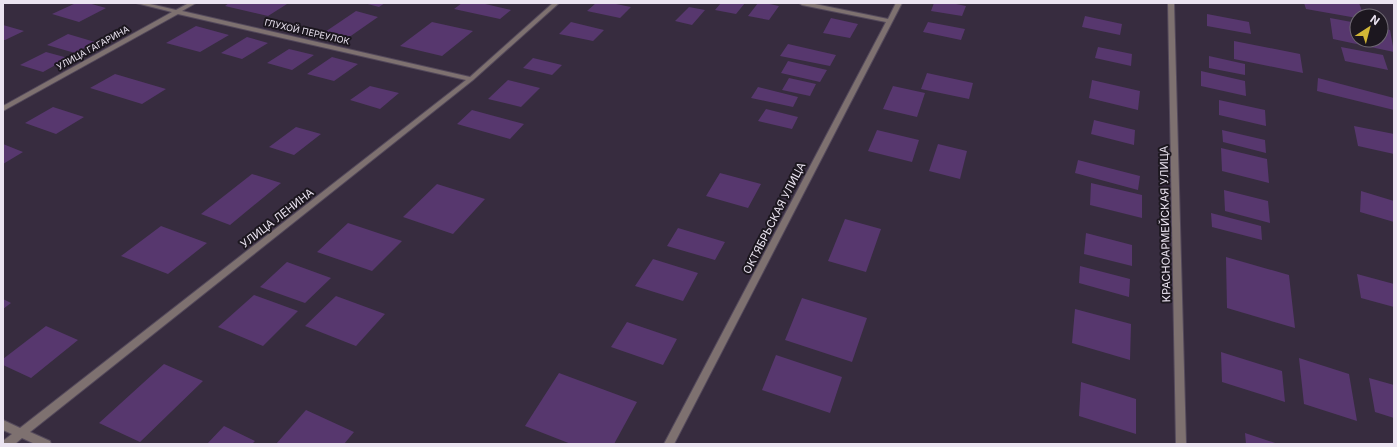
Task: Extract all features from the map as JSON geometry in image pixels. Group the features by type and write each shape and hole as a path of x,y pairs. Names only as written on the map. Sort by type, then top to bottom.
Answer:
{"street":[{"name":"ГЛУХОЙ ПЕРЕУЛОК","path":"139,3 471,79"},
{"name":"УЛИЦА ГАГАРИНА","path":"3,109 193,3"},
{"name":"УЛИЦА ЛЕНИНА","path":"7,444 471,79 556,3"},
{"path":"802,3 889,21"},
{"name":"ОКТЯБРЬСКАЯ УЛИЦА","path":"670,444 899,3"},
{"name":"КРАСНОАРМЕЙСКАЯ УЛИЦА","path":"1171,3 1181,444"},
{"path":"3,425 46,444"}],"building":[{"path":"76,3 88,3 106,8 79,22 52,14"},
{"path":"229,3 287,4 268,16 225,6"},
{"path":"364,3 385,3 379,7"},
{"path":"462,3 481,3 511,10 500,19 454,9"},
{"path":"596,3 611,3 631,7 620,18 587,11"},
{"path":"721,3 745,3 736,14 715,10"},
{"path":"758,3 779,6 769,20 748,16"},
{"path":"934,3 951,3 966,6 962,16 931,11"},
{"path":"1304,3 1359,3 1361,8 1349,8 1349,17 1306,9"},
{"path":"689,7 705,10 692,25 675,21"},
{"path":"356,11 378,17 345,40 322,34"},
{"path":"1207,14 1249,22 1251,34 1207,26"},
{"path":"1085,16 1122,24 1120,35 1082,27"},
{"path":"831,18 858,24 850,38 823,33"},
{"path":"1330,18 1349,22 1349,42 1333,39"},
{"path":"432,22 473,31 442,56 400,46"},
{"path":"571,22 604,30 593,41 559,34"},
{"path":"928,22 965,29 961,40 923,32"},
{"path":"3,25 24,31 3,40"},
{"path":"196,26 229,35 200,52 166,43"},
{"path":"1389,30 1390,30 1394,52 1375,48 1389,48"},
{"path":"68,34 95,42 75,53 47,45"},
{"path":"247,37 268,43 242,59 221,53"},
{"path":"1234,41 1300,54 1303,73 1234,59"},
{"path":"788,44 836,55 830,66 780,56"},
{"path":"1098,47 1132,54 1131,66 1095,58"},
{"path":"1341,47 1383,55 1388,70 1345,61"},
{"path":"289,49 314,55 292,70 267,63"},
{"path":"46,52 68,58 43,72 20,65"},
{"path":"1209,56 1245,64 1245,75 1209,68"},
{"path":"332,57 358,64 334,81 307,74"},
{"path":"533,58 562,65 552,75 523,68"},
{"path":"788,61 827,70 820,82 781,73"},
{"path":"1201,71 1245,81 1246,96 1201,86"},
{"path":"927,73 973,83 969,99 921,89"},
{"path":"115,74 166,89 142,104 90,88"},
{"path":"789,78 816,84 810,96 782,90"},
{"path":"1318,78 1394,98 1394,110 1317,91"},
{"path":"508,80 540,88 521,107 488,99"},
{"path":"1092,80 1140,91 1138,110 1089,98"},
{"path":"370,86 399,93 380,109 350,100"},
{"path":"893,86 925,93 917,117 883,109"},
{"path":"758,87 798,97 793,107 751,98"},
{"path":"1219,100 1265,110 1266,126 1219,115"},
{"path":"53,107 84,117 56,134 25,123"},
{"path":"766,109 798,117 792,129 758,121"},
{"path":"472,110 524,124 510,139 457,124"},
{"path":"1094,120 1135,130 1134,145 1091,134"},
{"path":"1354,126 1394,134 1394,154 1358,146"},
{"path":"296,127 321,134 294,155 269,147"},
{"path":"877,130 919,140 912,162 868,151"},
{"path":"1222,130 1265,140 1266,153 1223,142"},
{"path":"3,144 23,152 3,164"},
{"path":"938,144 967,151 960,179 929,171"},
{"path":"1221,148 1267,159 1269,183 1222,171"},
{"path":"1078,160 1140,176 1138,190 1075,173"},
{"path":"720,173 761,184 748,208 706,196"},
{"path":"252,174 281,183 230,225 201,214"},
{"path":"1091,183 1142,195 1142,218 1090,205"},
{"path":"437,184 485,199 453,234 403,217"},
{"path":"1224,190 1268,201 1270,223 1225,211"},
{"path":"1361,191 1394,201 1394,222 1360,212"},
{"path":"1211,213 1261,226 1262,240 1212,227"},
{"path":"845,219 881,229 866,272 828,261"},
{"path":"348,223 402,241 372,271 317,252"},
{"path":"161,226 207,243 168,274 121,256"},
{"path":"678,228 725,242 715,260 667,246"},
{"path":"1086,233 1132,245 1132,266 1084,254"},
{"path":"1226,257 1289,275 1295,328 1227,308"},
{"path":"653,259 698,273 683,301 635,286"},
{"path":"287,262 331,278 305,303 260,287"},
{"path":"1080,266 1130,279 1129,297 1079,283"},
{"path":"1357,274 1394,284 1394,307 1361,298"},
{"path":"254,295 298,311 263,346 218,327"},
{"path":"336,296 385,314 356,346 305,326"},
{"path":"802,298 867,318 852,362 785,340"},
{"path":"3,299 11,303 3,309"},
{"path":"1075,309 1131,324 1130,360 1072,343"},
{"path":"627,322 677,339 663,365 611,347"},
{"path":"46,326 78,340 31,378 3,365 3,359"},
{"path":"1221,352 1282,371 1285,402 1222,382"},
{"path":"776,355 842,377 830,413 762,390"},
{"path":"1299,358 1349,374 1357,421 1304,404"},
{"path":"164,364 203,381 140,442 99,423"},
{"path":"559,373 637,402 614,444 571,444 525,426"},
{"path":"1369,378 1394,385 1394,418 1375,412"},
{"path":"1081,382 1136,399 1136,434 1079,416"},
{"path":"306,410 354,432 344,444 276,444"},
{"path":"224,426 255,441 252,444 207,444"},
{"path":"1245,433 1278,444 1246,444"}]}
